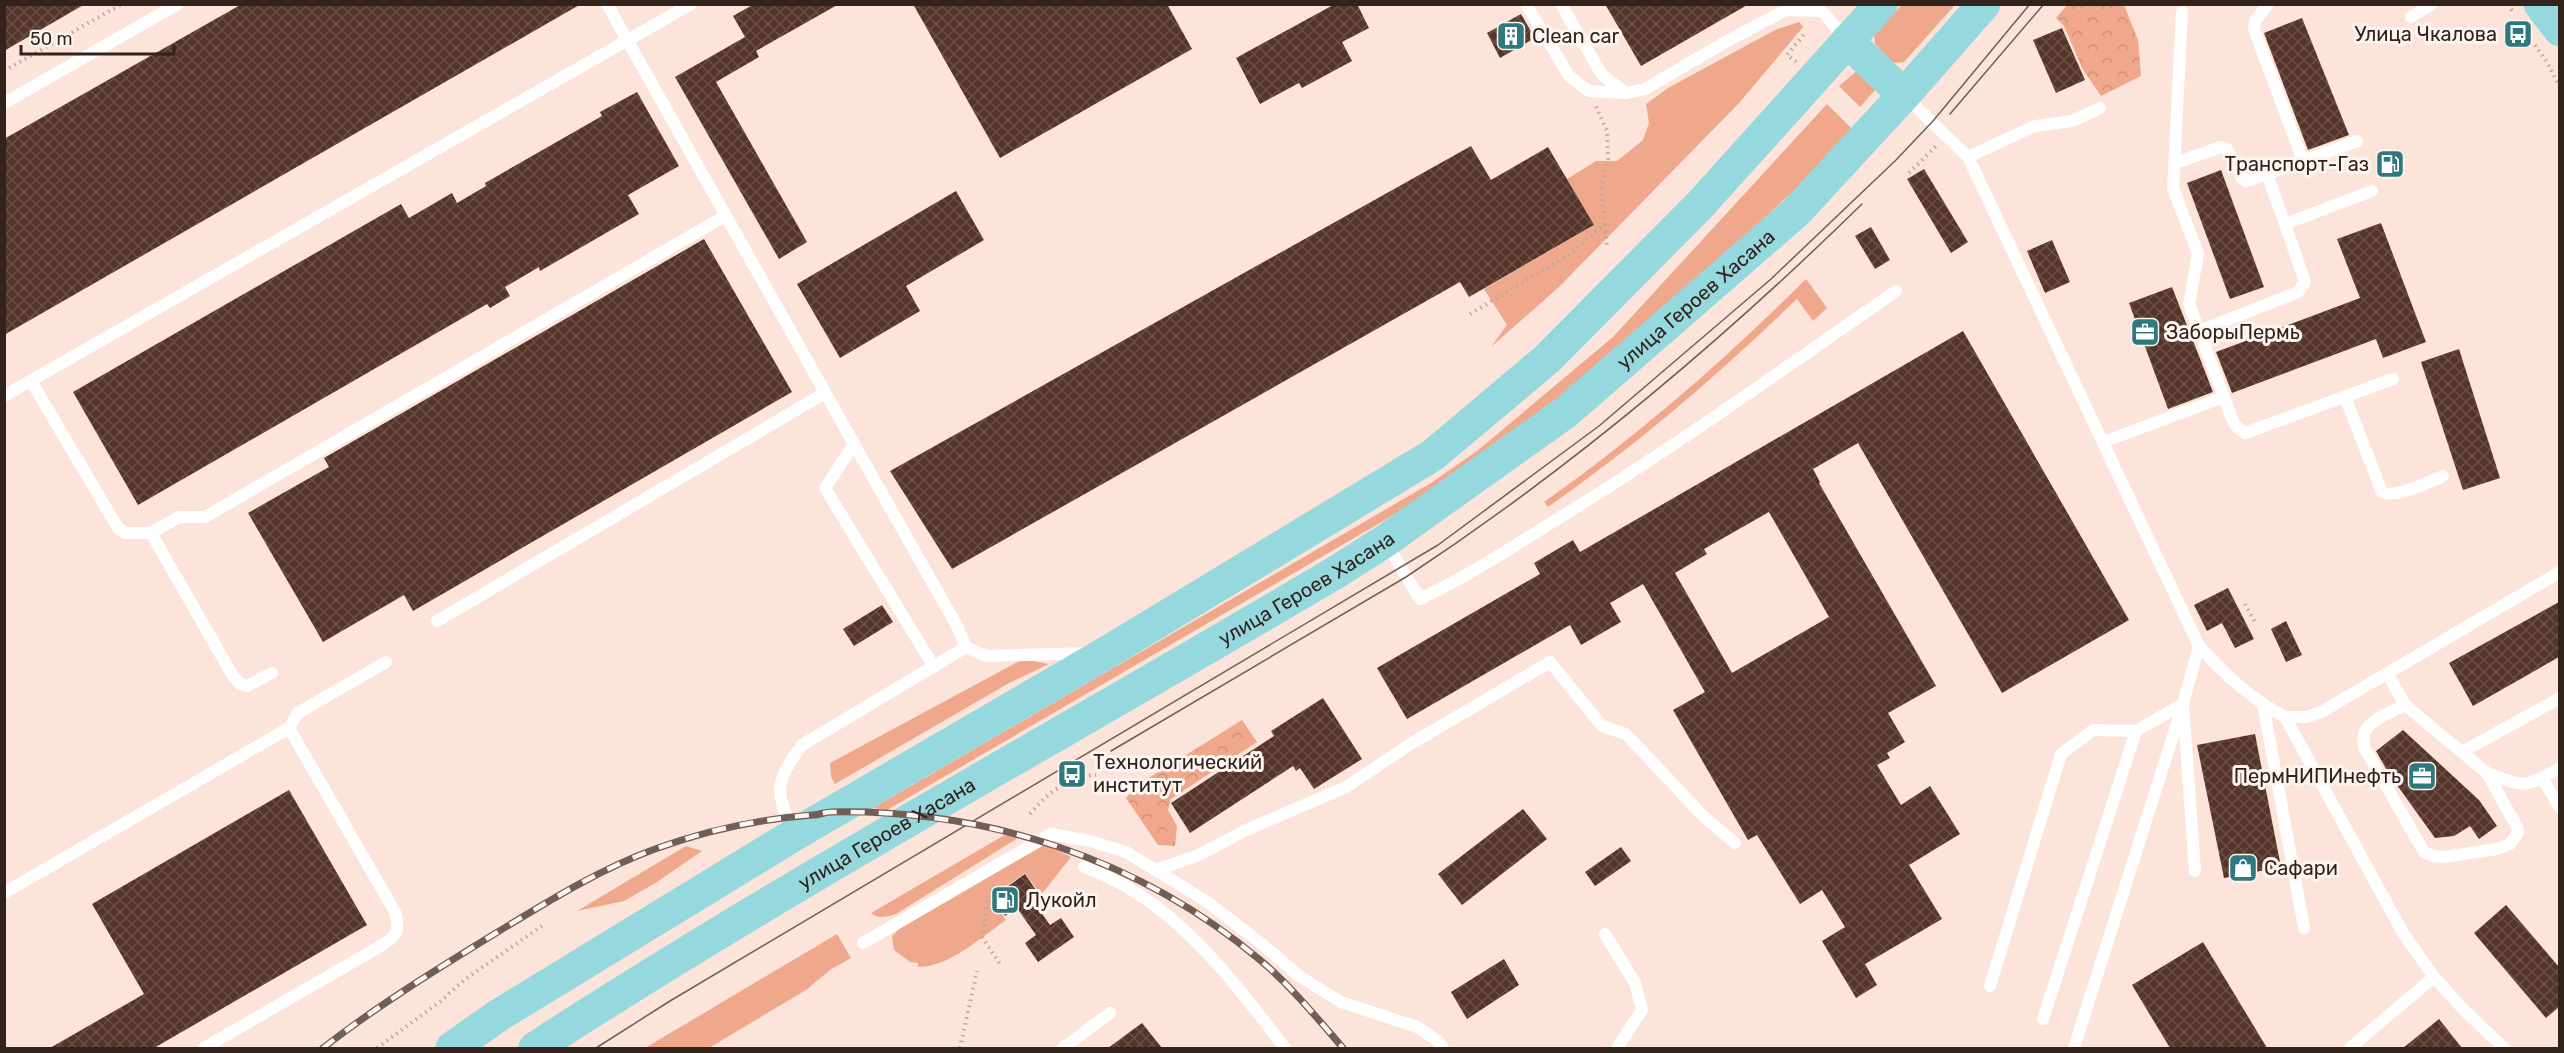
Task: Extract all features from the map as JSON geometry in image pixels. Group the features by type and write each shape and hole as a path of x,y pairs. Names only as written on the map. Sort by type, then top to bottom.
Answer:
{"main road":[{"path":"452,1048 498,1015 797,833 1106,653 1433,455 1547,359 1699,206 1881,4"},
{"name":"улица Героев Хасана","path":"535,1048 622,992 915,816 1209,648 1385,541 1566,412 1796,212 1984,4"},
{"path":"2531,14 2547,37"},
{"path":"1847,41 1904,95"}],"lane":[{"path":"4,103 178,4"},
{"path":"607,4 957,626 966,647 986,656 1024,653 1106,653"},
{"path":"4,396 691,4"},
{"path":"1526,4 1569,76 1589,91 1627,93 1645,89 1786,10 1822,11 1847,41"},
{"path":"1561,4 1602,75 1627,93"},
{"path":"2268,4 2255,21 2254,28 2302,161"},
{"path":"2411,17 2432,4"},
{"path":"2182,12 2174,188 2198,254 2190,304 2238,430 2244,433 2393,379"},
{"path":"1904,95 1968,157 2199,646 2230,680 2263,705 2284,717 2307,717 2323,711 2559,572"},
{"path":"1968,157 2035,126 2072,121 2100,108"},
{"path":"2175,163 2221,147 2227,148 2238,172 2246,181 2357,141"},
{"path":"2199,331 2298,292 2305,282 2267,174"},
{"path":"2286,224 2372,191"},
{"path":"31,381 118,528 125,533 151,533 180,517 205,517 726,216"},
{"path":"1385,541 1420,599 1466,577 1599,494 1896,291"},
{"path":"436,621 825,393"},
{"path":"2103,442 2224,397"},
{"path":"2345,397 2382,492 2388,495 2396,494 2443,476"},
{"path":"854,444 825,488 934,667"},
{"path":"151,533 233,676 240,684 247,686 272,673"},
{"path":"2074,1048 2183,704 2199,646"},
{"path":"797,833 786,817 779,789 784,769 802,745 966,647"},
{"path":"4,893 289,729 298,713 386,662"},
{"path":"1156,870 1199,855 1244,831 1346,787 1412,743 1550,662 1602,726 1626,734 1704,817 1735,843"},
{"path":"2387,674 2405,705 2487,773 2521,785 2528,785 2559,768"},
{"path":"2462,752 2559,698"},
{"path":"1990,986 2061,754 2093,730 2136,731 2183,704"},
{"path":"2183,704 2195,872"},
{"path":"2263,705 2304,928"},
{"path":"2405,705 2371,724 2364,730 2361,738 2365,749 2424,852 2443,857 2497,849 2514,840 2518,833 2517,827 2487,773"},
{"path":"2284,717 2403,933 2434,977 2464,1010 2504,1048"},
{"path":"210,1047 395,937 399,925 395,912 289,729"},
{"path":"2043,1019 2136,731"},
{"path":"2542,778 2559,808"},
{"path":"863,943 1051,834 1126,852 1206,902 1262,944 1299,976 1332,997 1383,1017 1417,1027 1438,1041 1443,1048"},
{"path":"1084,867 1107,875 1160,909 1203,948 1285,1048"},
{"path":"1605,934 1635,983 1642,1010 1617,1048"},
{"path":"2350,1048 2434,977"},
{"path":"1063,1048 1110,1013"}],"path":[{"path":"4,71 122,4"},
{"path":"2508,4 2531,14"},
{"path":"1801,66 1787,55 1806,32"},
{"path":"2547,37 2547,62 2559,88"},
{"path":"1589,91 1607,131 1608,159 1601,189 1607,247"},
{"path":"1909,174 1936,145"},
{"path":"1470,314 1570,254 1605,224"},
{"path":"2245,604 2255,622"},
{"path":"1030,814 1044,797 1078,776 1096,775"},
{"path":"998,864 1000,875 988,900 982,937 1000,964"},
{"path":"377,1048 441,1001 464,980 542,926"},
{"path":"960,1048 977,971"}],"green space":[{"path":"1902,5 1955,5 1904,62 1893,63 1875,44 1874,33"},
{"path":"2067,5 2124,5 2138,40 2141,76 2101,96 2082,68 2064,26 2056,18"},
{"path":"1799,22 1803,27 1740,102 1559,287 1491,347 1507,325 1484,289 1593,226 1567,179 1596,161 1617,161 1643,140 1649,123 1646,104 1668,88 1775,30"},
{"path":"1858,70 1876,89 1860,107 1839,86"},
{"path":"1827,104 1852,129 1798,187 1599,369 1445,485 887,810 873,808 1431,483 1477,451 1613,337"},
{"path":"1806,279 1827,308 1813,321 1797,299 1676,408 1548,507 1544,502 1613,451 1680,396"},
{"path":"1023,659 1049,664 1009,683 835,784 831,777 830,763"},
{"path":"1242,720 1257,742 1171,799 1168,810 1177,826 1175,846 1158,845 1126,798 1136,786"},
{"path":"1008,833 1018,838 896,914 880,917 871,913"},
{"path":"1043,844 1071,857 1041,895 1025,873 990,897 1006,920 976,942 953,957 930,966 918,967 918,963 910,962 894,950 892,936 899,929 1035,846"},
{"path":"686,846 702,851 657,882 624,901 577,911"},
{"path":"837,934 851,958 830,970 806,990 709,1048 645,1048"}],"building":[{"path":"4,4 85,4 4,51"},
{"path":"242,4 581,4 4,335 4,139"},
{"path":"754,4 839,4 756,51 759,57 716,82 807,242 779,259 675,77 745,37 733,16"},
{"path":"913,4 1167,4 1192,49 1000,158"},
{"path":"1335,4 1357,4 1369,28 1342,42 1352,61 1302,88 1299,83 1260,104 1236,58"},
{"path":"1605,4 1749,4 1641,66"},
{"name":"Clean car","path":"1521,14 1535,38 1500,58 1487,33"},
{"path":"2302,18 2349,135 2308,150 2264,33"},
{"path":"2062,28 2085,80 2056,93 2033,40"},
{"path":"637,92 679,166 628,195 639,214 540,271 539,267 505,287 510,296 490,308 487,304 138,505 73,392 401,204 409,218 452,193 457,203 486,186 485,183 602,116 600,112"},
{"path":"1471,146 1491,180 1548,147 1594,225 1469,297 1460,282 952,569 890,471"},
{"path":"1924,169 1968,242 1951,253 1907,179"},
{"path":"2221,170 2264,287 2230,299 2187,183"},
{"path":"956,191 984,240 906,286 920,311 840,358 797,284"},
{"path":"2381,223 2426,342 2383,358 2376,339 2232,393 2216,352 2360,298 2337,239"},
{"path":"1871,227 1890,260 1875,269 1855,236"},
{"path":"704,239 792,392 413,611 404,595 323,642 248,513 329,467 324,458"},
{"path":"2052,240 2070,282 2045,293 2027,251"},
{"path":"2172,287 2213,392 2168,409 2129,303"},
{"path":"1963,331 2129,620 2002,693 1858,443 1813,469 1936,686 1888,713 1905,742 1887,753 1890,758 1877,765 1901,805 1930,786 1960,834 1909,865 1942,919 1865,964 1877,985 1856,998 1822,941 1845,927 1822,890 1800,904 1757,835 1748,840 1673,710 1705,692 1643,584 1610,603 1621,622 1581,645 1570,625 1407,719 1377,668 1540,574 1534,563 1573,540 1580,552","holes":["1769,512 1829,617 1732,673 1675,573 1707,554 1704,549"]},
{"path":"2459,349 2500,478 2463,490 2421,362"},
{"path":"2228,588 2254,639 2235,648 2222,623 2207,631 2194,605"},
{"path":"2559,602 2559,657 2473,706 2449,663"},
{"path":"882,605 893,622 854,646 843,629"},
{"path":"2286,621 2302,655 2286,662 2271,629"},
{"path":"1323,698 1362,759 1314,789 1300,768 1296,771 1293,766 1190,833 1171,803 1274,736 1271,731"},
{"name":"ПермНИПИнефть","path":"2403,730 2479,800 2497,826 2479,839 2470,826 2454,836 2435,838 2389,774 2376,751"},
{"path":"2255,734 2281,867 2224,878 2197,745"},
{"path":"289,790 367,925 154,1048 50,1048 144,994 92,904"},
{"path":"1523,809 1547,839 1462,905 1438,874"},
{"path":"1621,847 1631,861 1595,886 1585,872"},
{"path":"1025,874 1038,893 1031,898 1050,925 1061,918 1074,937 1038,962 1025,943 1036,935 1017,908 1005,916 992,897"},
{"path":"2506,905 2559,967 2559,1007 2546,1018 2474,933"},
{"path":"2203,942 2267,1048 2170,1048 2132,985"},
{"path":"1504,959 1519,985 1467,1019 1451,992"},
{"path":"2439,1019 2462,1048 2403,1048"},
{"path":"1142,1023 1162,1048 1108,1048"}],"tram line":[{"path":"596,1048 670,1001 1438,545 1599,426 1771,279 1896,160 1933,121 2030,4"},
{"path":"1950,114 2044,4"},
{"path":"1111,751 1406,577 1467,536 1585,448 1699,354 1755,305 1862,204"}],"railway":[{"path":"323,1048 452,960 554,898 614,866 655,849 714,831 831,812 889,813 947,820 1003,831 1059,847 1112,868 1164,894 1213,925 1260,960 1293,991 1343,1048"}],"place":[{"name":"Улица Чкалова","path":"2518,34"},
{"name":"Clean car","path":"1511,36"},
{"name":"Транспорт-Газ","path":"2390,164"},
{"name":"ЗаборыПермь","path":"2145,332"},
{"name":"Технологический институт","path":"1072,774"},
{"name":"ПермНИПИнефть","path":"2422,776"},
{"name":"Сафари","path":"2243,868"},
{"name":"Лукойл","path":"1005,900"}]}
